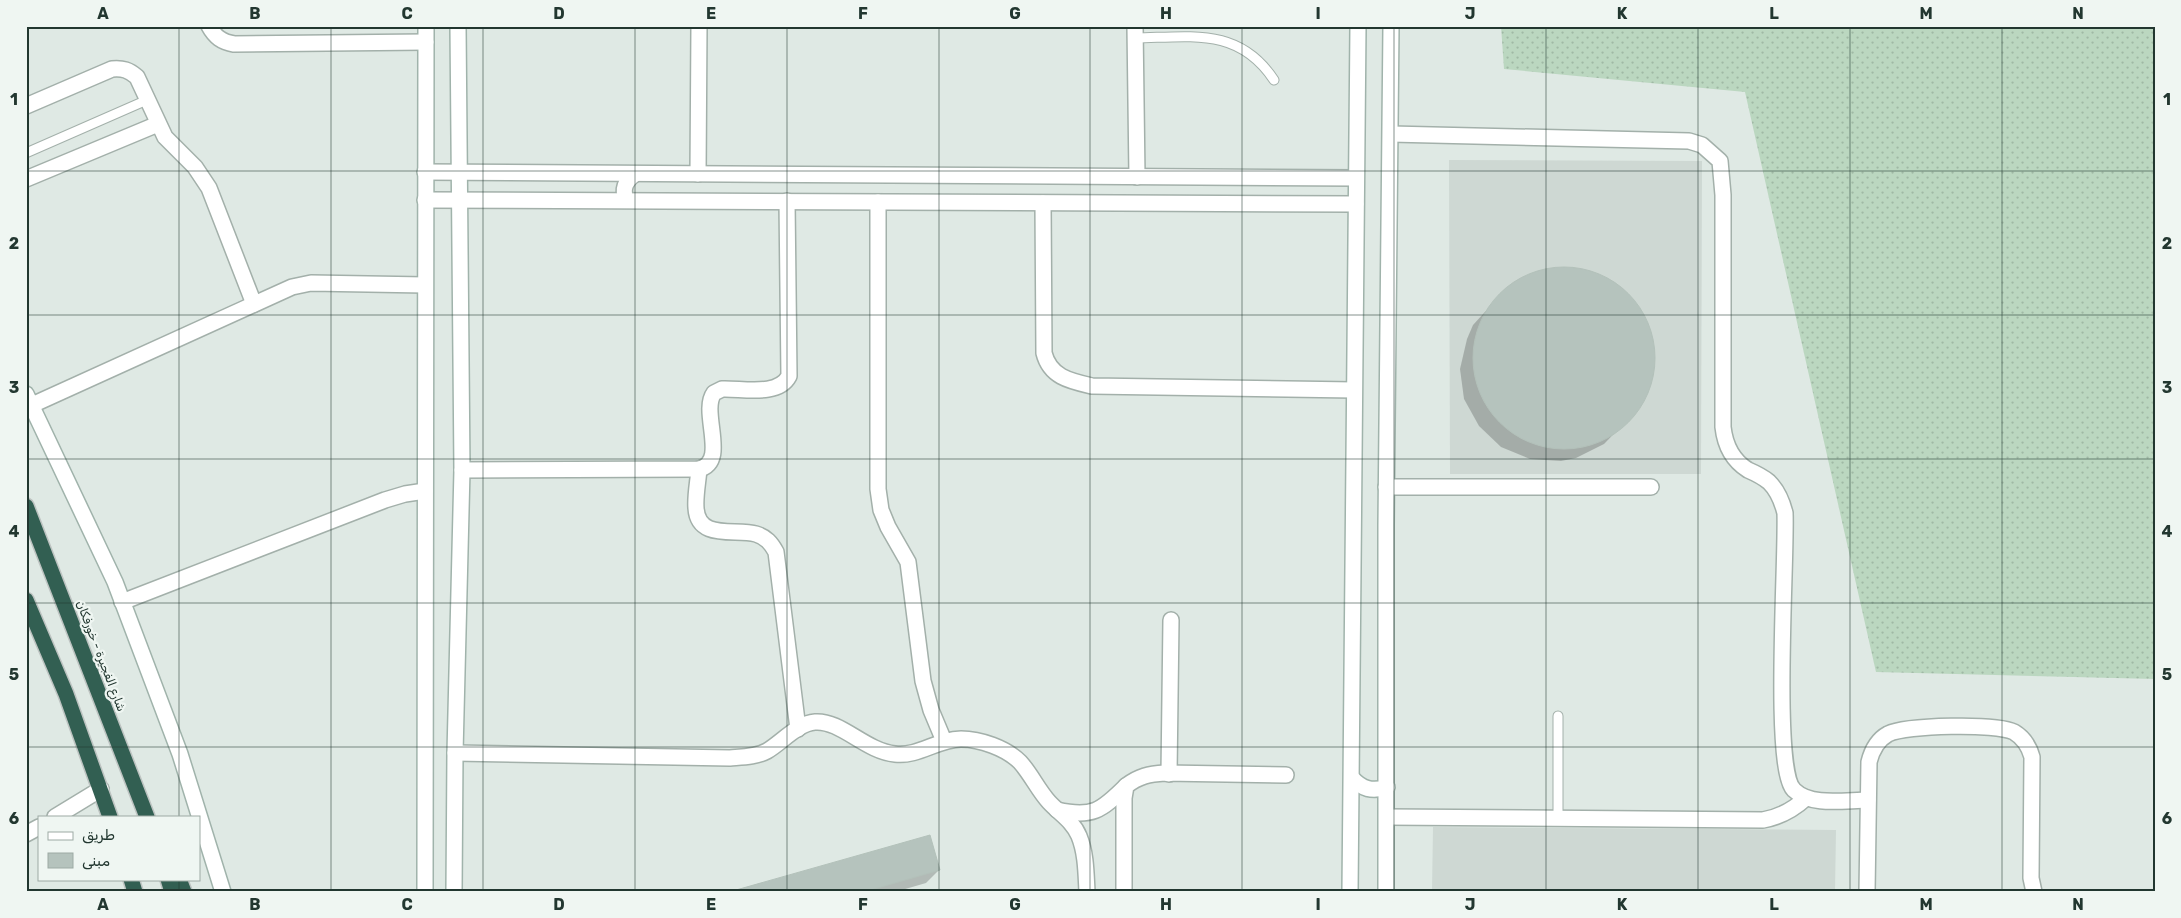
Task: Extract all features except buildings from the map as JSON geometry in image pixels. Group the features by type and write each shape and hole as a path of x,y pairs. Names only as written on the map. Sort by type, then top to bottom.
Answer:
{"highway":[{"name":"شارع الفجيرة - خورفكان","path":"26,506 148,815"},
{"path":"26,600 66,694 110,816"},
{"path":"131,880 136,892"},
{"path":"168,880 172,892"},
{"path":"179,880 184,892"}],"street":[{"path":"209,26 216,37 227,43 234,44 426,34 426,892"},
{"path":"454,892 455,753 462,470 458,26"},
{"path":"698,174 699,26"},
{"path":"1350,892 1358,26"},
{"path":"1386,892 1386,486 1391,26"},
{"path":"1136,32 1137,177"},
{"path":"26,106 112,69 118,68 132,72 137,77 158,124 170,143 195,167 209,188 254,304"},
{"path":"26,179 158,124"},
{"path":"1391,134 1689,141 1702,145 1720,161 1724,195 1723,427 1729,450 1736,460 1744,468 1767,480 1782,501 1785,513 1782,712 1784,756 1788,780 1793,790 1806,798 1868,800"},
{"path":"425,172 1356,178"},
{"path":"626,200 624,188 626,182 635,174"},
{"path":"1226,203 1232,192 1231,178"},
{"path":"425,200 1356,204"},
{"path":"462,470 699,469 706,467 713,457 710,405 714,393 722,389 776,388 786,381 789,376 787,201"},
{"path":"878,202 878,489 881,510 888,527 908,562 923,681 931,710 944,741"},
{"path":"1042,203 1044,353 1046,362 1061,377 1092,386 1354,390"},
{"path":"199,816 180,754 122,602 29,399 292,287 311,283 425,285"},
{"path":"699,469 696,507 700,521 713,530 756,534 771,543 776,552 798,729"},
{"path":"1386,486 1651,486"},
{"path":"122,602 395,496 425,491"},
{"path":"1169,774 1171,620"},
{"path":"455,753 730,758 765,752 798,729 812,722 822,722 835,726 875,750 897,754 930,747 944,741 975,740 994,746 1019,761 1057,810 1072,825 1083,845 1087,892"},
{"path":"1867,892 1870,757 1877,743 1886,735 1897,730 1916,728 2000,728 2012,731 2029,746 2032,756 2031,878 2034,892"},
{"path":"1057,810 1082,815 1099,809 1137,777 1150,774 1286,775"},
{"path":"1352,778 1359,785 1368,789 1378,790 1387,787"},
{"path":"1124,892 1124,798 1126,786"},
{"path":"57,816 101,789"},
{"path":"1387,817 1763,820 1791,811 1806,798"},
{"path":"200,818 223,892"},
{"path":"26,834 38,827"}],"lane":[{"path":"1136,32 1222,39 1252,54 1266,68 1274,80"},
{"path":"26,153 147,100"},
{"path":"1558,716 1558,818"}],"shaded area":[{"path":"1449,160 1702,161 1701,474 1450,474"},
{"path":"1433,827 1836,830 1835,892 1432,892"}],"green space":[{"path":"1501,26 2155,26 2155,679 1876,672 1745,92 1504,69"}]}
